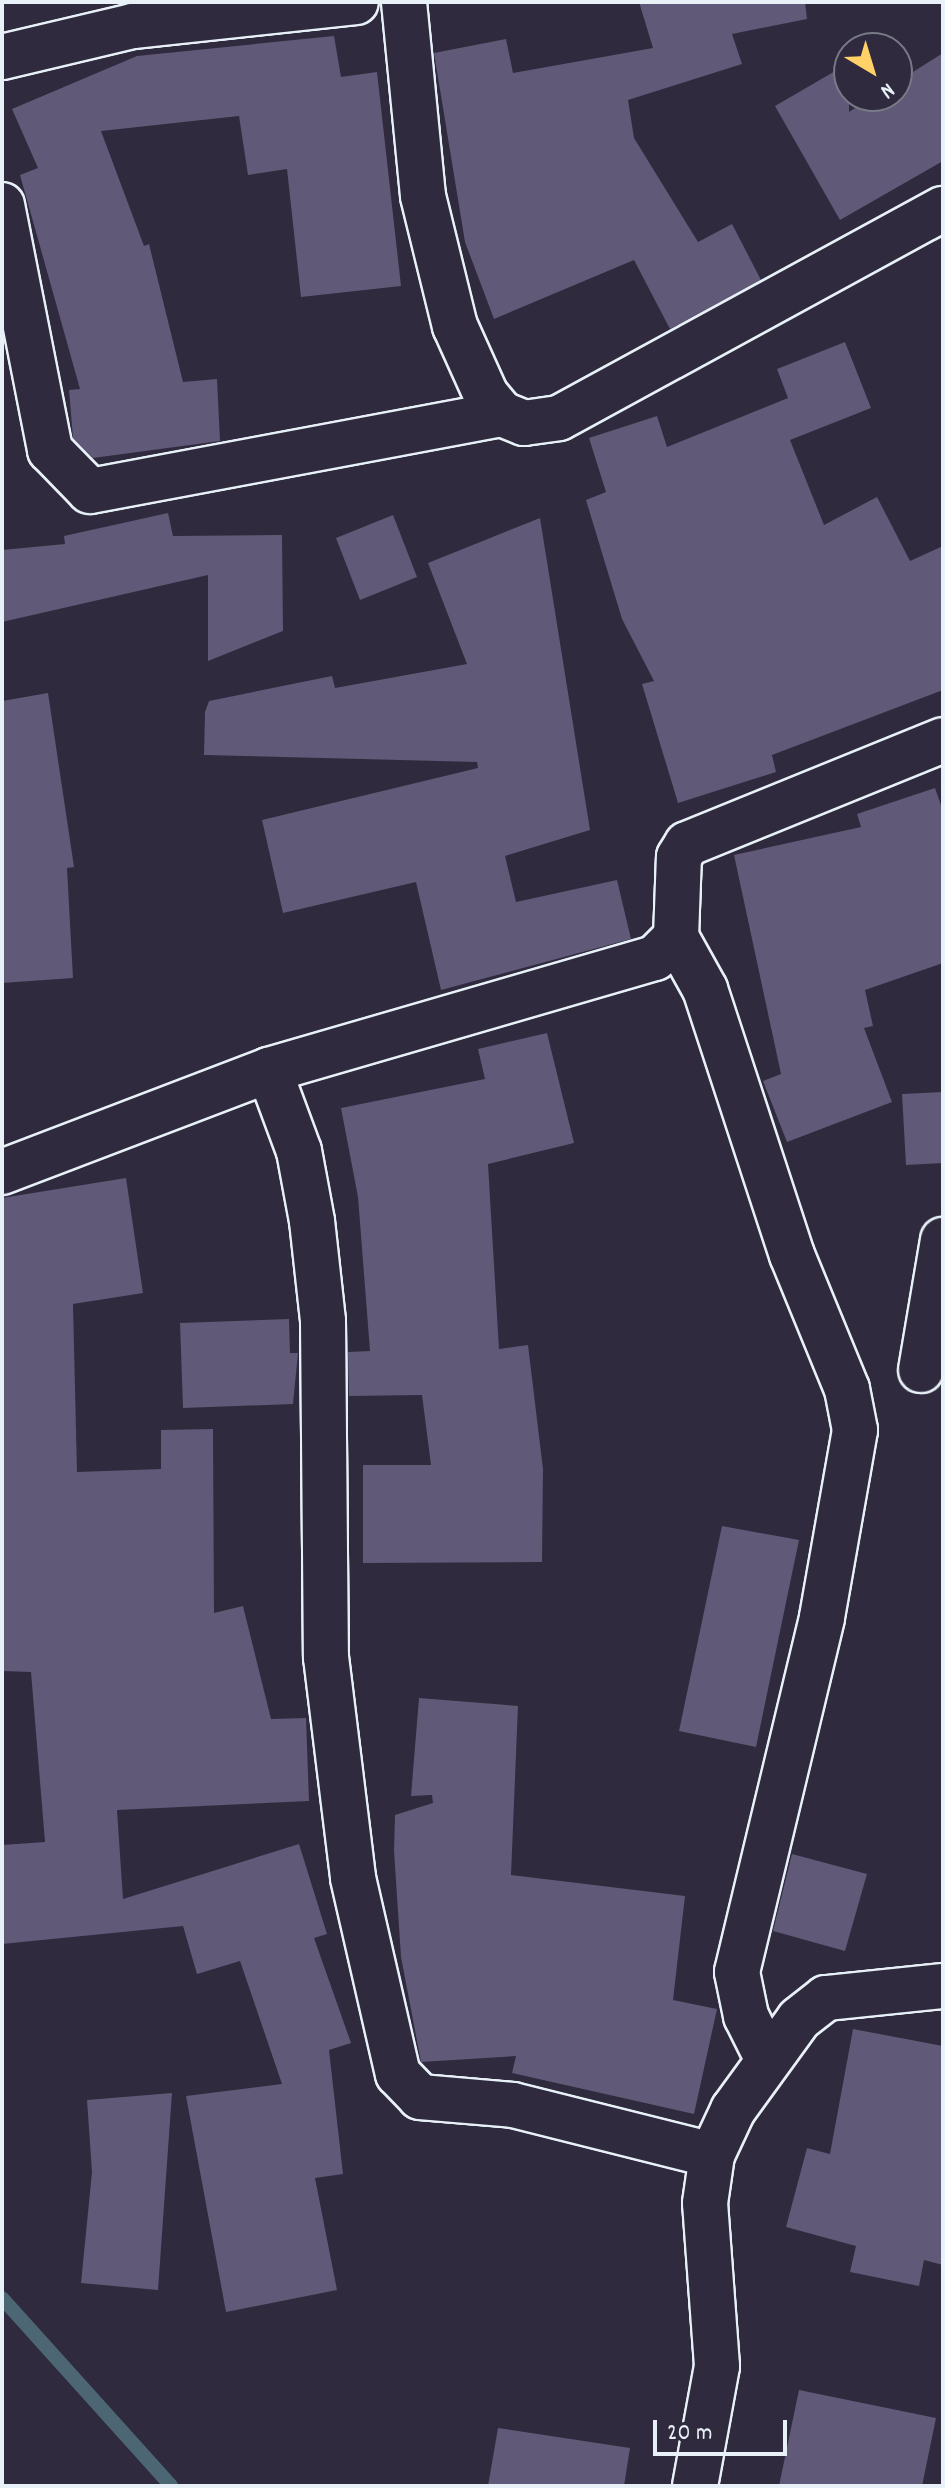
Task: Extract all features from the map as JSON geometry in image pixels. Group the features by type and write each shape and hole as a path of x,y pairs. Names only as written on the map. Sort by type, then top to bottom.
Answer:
{"street":[{"path":"2,57 212,8 356,2"},
{"path":"404,2 423,196 455,326 502,414"},
{"path":"2,205 50,450 90,491 502,414 524,423 559,418 943,209"},
{"path":"768,2060 746,2016 737,1972 822,1618 855,1430 847,1389 792,1255 705,989 676,937 679,857 687,844 943,740"},
{"path":"2,1172 269,1070 655,958 676,937"},
{"path":"269,1070 299,1151 312,1221 323,1321 326,1657 353,1878 398,2074 420,2097 513,2105 712,2155"},
{"path":"921,1370 943,1240"},
{"path":"695,2486 717,2366 705,2203 712,2155 768,2060 826,1998 943,1986"}],"building":[{"path":"639,2 805,2 807,19 732,34 742,64 628,100 634,138 698,242 732,224 761,280 670,329 634,260 494,319 465,242 434,53 506,39 513,73 653,48"},
{"path":"334,36 341,77 377,72 401,286 301,297 287,169 248,175 239,116 101,131 144,246 149,244 183,382 217,379 220,441 93,458 73,438 69,390 80,389 20,175 38,168 12,109 137,56"},
{"path":"943,53 943,161 840,220 775,106 833,72 833,112 913,112 913,72"},
{"path":"845,342 871,408 790,440 824,525 877,497 910,561 943,546 943,690 772,755 776,772 678,803 642,684 654,681 622,619 586,500 606,492 589,438 657,416 667,447 788,398 777,369"},
{"path":"168,513 173,536 282,535 283,631 208,661 208,575 2,622 2,550 65,544 64,536"},
{"path":"393,515 417,577 360,600 336,538"},
{"path":"540,518 590,830 505,856 516,902 617,880 631,939 441,990 416,882 283,913 262,820 478,768 477,762 204,755 205,712 209,701 332,676 335,688 467,664 428,563"},
{"path":"48,693 74,867 67,868 73,978 2,983 2,701"},
{"path":"935,788 943,811 943,963 865,990 873,1026 864,1028 892,1102 787,1142 763,1081 781,1074 734,855 861,827 857,814"},
{"path":"547,1033 574,1143 488,1164 499,1349 528,1345 543,1469 542,1562 363,1563 363,1465 431,1465 422,1395 349,1396 348,1352 370,1351 358,1197 341,1108 485,1079 478,1049"},
{"path":"943,1092 943,1163 906,1165 902,1094"},
{"path":"126,1178 143,1293 73,1304 77,1472 161,1469 161,1430 213,1429 214,1613 243,1606 271,1719 306,1718 309,1801 117,1810 123,1899 299,1844 327,1934 314,1938 351,2043 329,2050 343,2174 315,2178 337,2290 226,2312 186,2096 282,2084 240,1961 197,1974 183,1926 2,1944 2,1845 45,1842 31,1672 2,1671 2,1198"},
{"path":"289,1319 290,1353 298,1353 293,1404 183,1408 180,1323"},
{"path":"722,1526 799,1540 756,1747 679,1731"},
{"path":"419,1698 518,1706 511,1875 685,1896 673,2000 717,2009 694,2114 512,2073 516,2056 421,2062 401,1957 394,1851 395,1815 433,1803 432,1795 411,1796"},
{"path":"792,1854 867,1874 845,1951 773,1931"},
{"path":"853,2029 943,2046 943,2265 924,2260 919,2286 850,2272 856,2246 786,2227 807,2148 830,2154"},
{"path":"172,2093 158,2290 81,2283 92,2172 87,2100"},
{"path":"799,2390 936,2418 922,2486 779,2486"},
{"path":"498,2428 630,2448 624,2486 488,2486"}],"waterway":[{"path":"2,2298 171,2486"}]}
